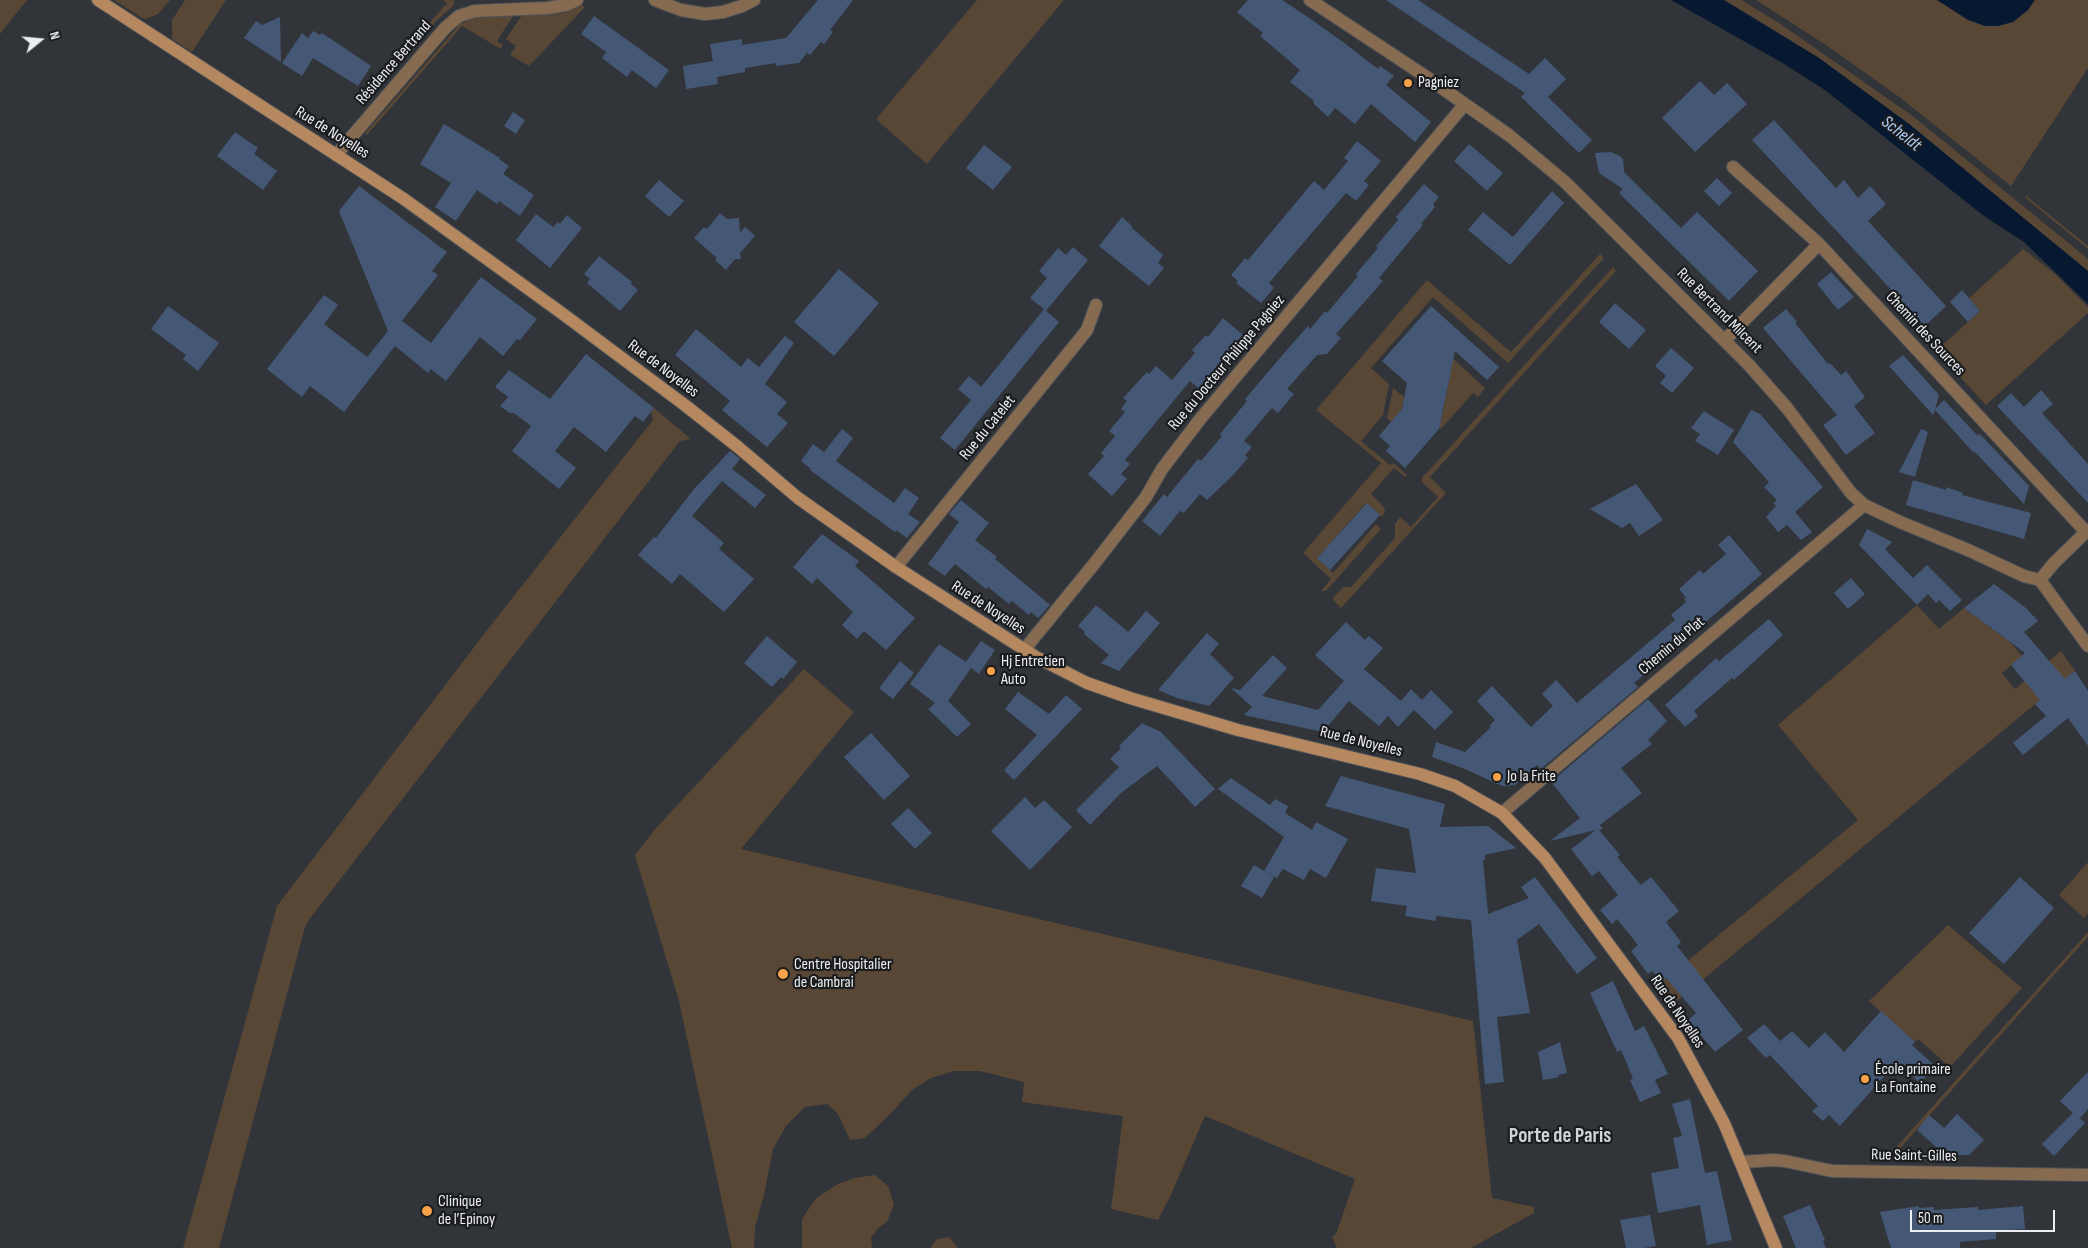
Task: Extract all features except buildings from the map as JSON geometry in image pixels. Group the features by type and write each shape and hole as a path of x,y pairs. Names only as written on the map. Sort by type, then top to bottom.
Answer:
{"street":[{"name":"Rue de Noyelles","path":"98,0 404,199 563,314 721,433 792,493 896,567 1054,668 1103,690 1238,730 1420,774 1455,786 1502,813 1542,853 1672,1030 1710,1095 1741,1162 1776,1248"},
{"name":"Résidence Bertrand","path":"336,155 445,28 459,16 475,11 547,8 566,5 576,0"},
{"path":"655,0 681,10 705,14 728,11 754,0"},
{"name":"Rue Bertrand Milcent","path":"1310,0 1465,104 1510,136 1548,167 1725,340 1776,395 1851,493 1864,505 2024,576 2040,580"},
{"name":"Rue du Docteur Philippe Pagniez","path":"1024,650 1146,497 1162,469 1201,418 1465,104"},
{"name":"Chemin des Sources","path":"1733,167 1820,244 2087,531"},
{"path":"1725,340 1820,244"},
{"name":"Rue du Catelet","path":"896,567 1087,330 1096,305"},
{"name":"Chemin du Plat","path":"1502,813 1864,505"},
{"path":"2087,531 2054,563 2040,580 2088,646"},
{"name":"Rue Saint-Gilles","path":"1741,1162 1785,1161 1832,1171 2088,1175"}],"shaded area":[{"path":"0,0 27,0 0,34"},
{"path":"114,0 170,0 158,14 146,19"},
{"path":"185,0 226,0 192,52 172,39 172,20"},
{"path":"443,0 454,0 454,5 437,20 370,97 367,95 447,3"},
{"path":"977,0 1064,0 927,164 876,119"},
{"path":"1724,0 1741,0 1779,23 1914,117 2088,259 2088,271 1909,124 1819,58"},
{"path":"1756,0 2088,0 2088,68 2011,186 1898,96 1826,45"},
{"path":"582,5 585,7 529,66 510,55 516,46 506,39 522,15 564,13"},
{"path":"513,16 497,41 503,45 501,49 462,26 367,135 365,133 460,24 477,17"},
{"path":"2025,195 2088,246 2088,249 2027,199"},
{"path":"2023,249 2054,273 2088,307 2088,313 1986,405 1936,351 1980,311 1969,298"},
{"path":"1600,254 1604,258 1508,363 1433,297 1371,368 1389,384 1383,415 1361,441 1390,465 1393,463 1407,475 1405,477 1394,468 1371,494 1383,506 1385,511 1382,517 1366,503 1317,558 1333,573 1376,524 1381,529 1326,591 1321,591 1331,579 1303,553 1381,463 1316,410 1427,280 1511,352"},
{"path":"1613,267 1616,271 1430,477 1446,493 1341,608 1333,598 1343,587 1351,587 1395,538 1395,524 1400,517 1411,527 1438,497 1422,482 1422,478"},
{"path":"1446,352 1485,388 1478,397 1473,393 1441,429 1430,419 1441,421 1450,376"},
{"path":"1393,388 1404,397 1402,409 1391,422 1387,418"},
{"path":"654,408 691,439 680,441 305,927 219,1248 183,1248 277,906 491,625 653,420 651,411"},
{"path":"1917,605 1939,629 1964,608 2011,643 2022,656 2002,673 2015,689 2061,651 2075,671 1671,1006 1657,986 1858,820 1778,725"},
{"path":"804,669 854,712 741,849 1473,1021 1492,1198 1534,1207 1534,1213 1471,1248 1337,1248 1332,1237 1336,1234 1355,1179 1205,1116 1158,1220 1111,1209 1123,1116 1022,1102 1024,1082 980,1071 954,1071 931,1078 912,1090 865,1138 850,1140 838,1114 827,1104 805,1107 786,1126 773,1149 764,1195 755,1227 754,1248 732,1248 679,1001 635,855 656,828"},
{"path":"2088,862 2088,913 2084,918 2059,895"},
{"path":"1948,925 2022,988 1950,1067 1918,1039 1915,1042 1869,1001"},
{"path":"2088,932 2088,937 1893,1154 1892,1152"},
{"path":"875,1175 888,1186 894,1204 887,1222 878,1228 871,1238 872,1248 802,1248 802,1219 816,1198 838,1184 855,1178"},
{"path":"949,1237 958,1248 930,1248 937,1239"}],"water":[{"name":"Scheldt","path":"1671,0 1724,0 1819,58 1909,124 2088,271 2088,304 2024,242 1984,216 1825,90 1781,62"},
{"path":"1937,0 2035,0 2028,10 2013,22 1998,26 1985,26 1968,20"}],"place":[{"name":"Pagniez","path":"1408,83"},
{"name":"Hj Entretien Auto","path":"991,671"},
{"name":"Jo la Frite","path":"1497,777"},
{"name":"Centre Hospitalier de Cambrai","path":"783,974"},
{"name":"École primaire La Fontaine","path":"1865,1079"},
{"name":"Clinique de l’Epinoy","path":"427,1211"}],"district":[{"name":"Porte de Paris","path":"1560,1137"}]}
